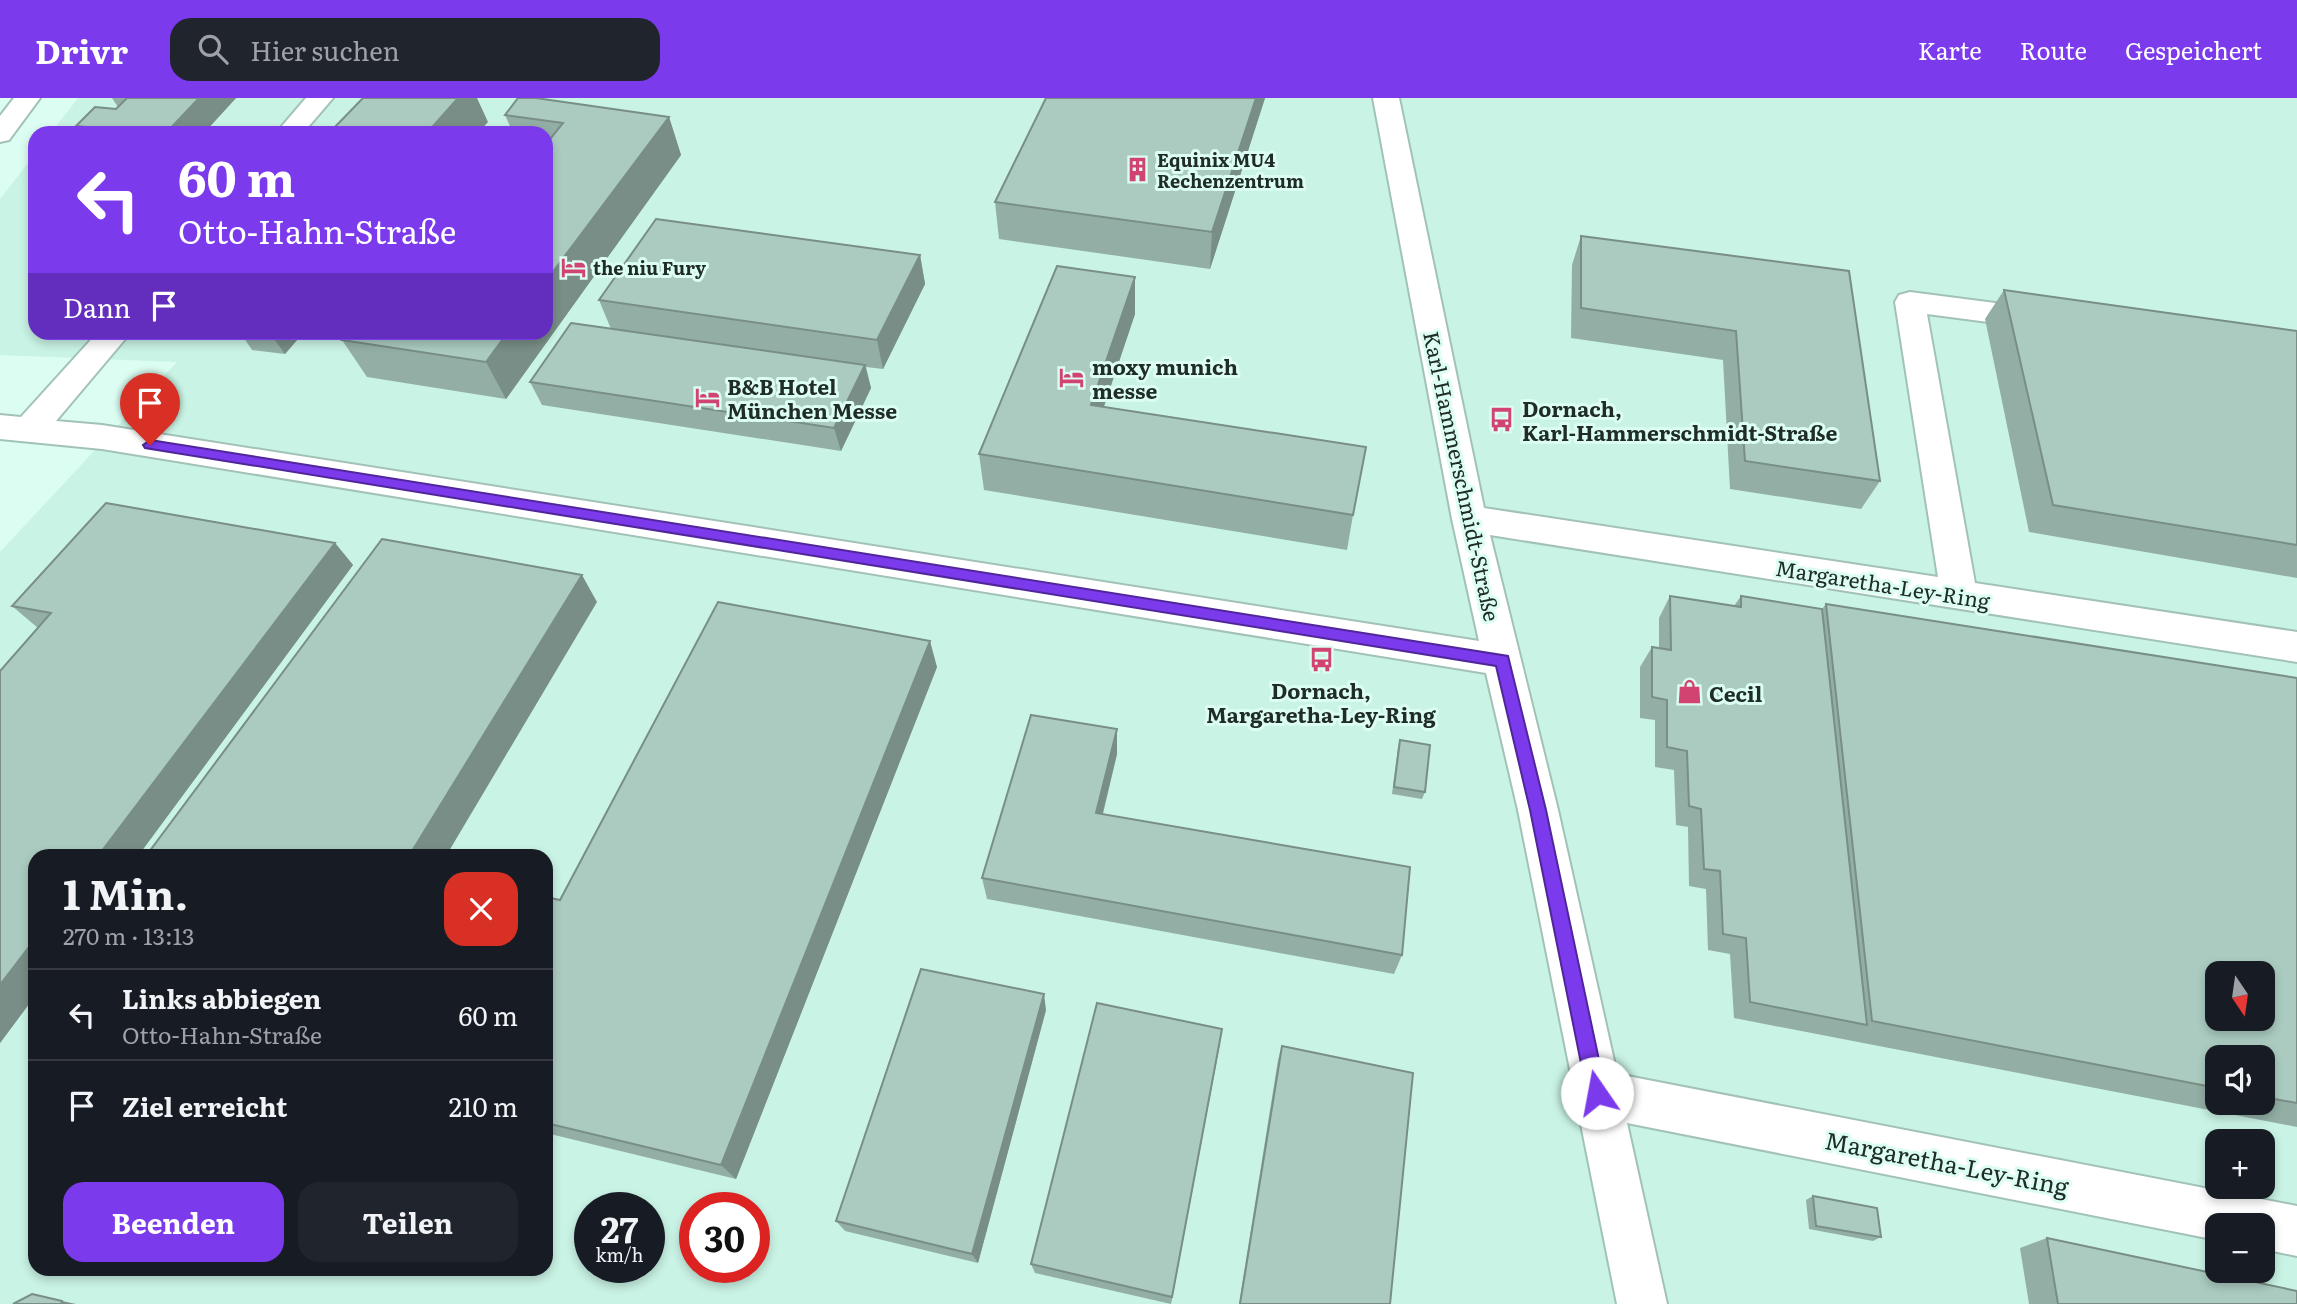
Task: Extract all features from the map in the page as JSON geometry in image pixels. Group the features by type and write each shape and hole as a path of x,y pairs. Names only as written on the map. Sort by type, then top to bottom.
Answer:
{"street":[{"path":"0,134 27,98"},
{"path":"295,126 320,98"},
{"name":"Karl-Hammerschmidt-Straße","path":"1386,98 1469,519 1538,810 1642,1304"},
{"path":"1959,594 1910,302 2076,323"},
{"path":"15,428 108,340"},
{"path":"15,428 102,437 1503,660"},
{"name":"Margaretha-Ley-Ring","path":"1469,519 2297,647"},
{"name":"Margaretha-Ley-Ring","path":"1597,1093 2297,1231"}],"shaded area":[{"path":"78,98 2297,98 2297,1304 0,1304 0,552 177,362 0,355 0,199 28,163 28,340 553,340 553,126 56,126"}],"building":[{"path":"127,98 199,98 173,126 76,126 95,107 116,109"},
{"path":"363,98 458,98 433,126 336,126"},
{"path":"518,98 536,98 669,117 553,272 553,135 563,123 505,115"},
{"name":"Equinix MU4 Rechenzentrum","path":"1046,98 1256,98 1212,232 995,202"},
{"path":"656,219 920,255 877,340 599,300"},
{"path":"1581,236 1849,271 1880,481 1745,461 1736,331 1581,308"},
{"path":"1057,266 1135,277 1091,405 1366,447 1353,515 979,454"},
{"path":"2004,290 2297,331 2297,545 2053,505"},
{"name":"B&B Hotel München Messe","path":"571,323 865,365 834,428 530,382"},
{"path":"342,340 502,340 486,362"},
{"path":"106,503 335,543 103,849 28,849 28,948 0,985 0,671 51,613 12,606"},
{"path":"382,539 582,575 413,849 151,849"},
{"path":"1670,596 1741,607 1741,596 1822,609 1867,1025 1750,1002 1746,938 1723,934 1720,871 1704,869 1701,809 1689,806 1687,751 1667,747 1667,700 1652,697 1652,647 1671,650"},
{"path":"718,602 930,641 721,1165 553,1125 553,898 560,900"},
{"path":"1826,604 2297,678 2297,1103 2275,1099 2275,1045 2205,1045 2205,1086 1872,1021"},
{"path":"1031,715 1117,729 1096,813 1410,867 1402,955 982,878"},
{"path":"1400,740 1430,745 1425,792 1394,787"},
{"path":"921,969 1044,994 972,1254 836,1221"},
{"path":"1097,1003 1222,1029 1172,1297 1031,1264"},
{"path":"1282,1046 1413,1073 1390,1304 1240,1304"},
{"path":"1813,1196 1877,1208 1881,1237 1816,1226"},
{"path":"2047,1238 2205,1271 2205,1283 2259,1283 2297,1291 2297,1304 2058,1304"},
{"path":"32,1294 62,1301 61,1304 13,1304"}],"place":[{"name":"Equinix MU4 Rechenzentrum","path":"1137,169"},
{"name":"the niu Fury","path":"573,267"},
{"name":"moxy munich messe","path":"1072,377"},
{"name":"B&B Hotel München Messe","path":"707,397"},
{"name":"Dornach, Karl-Hammerschmidt-Straße","path":"1502,419"},
{"name":"Dornach, Margaretha-Ley-Ring","path":"1321,660"},
{"name":"Cecil","path":"1689,692"}],"route":[{"path":"150,445 1503,660 1538,810 1597,1093"}]}
